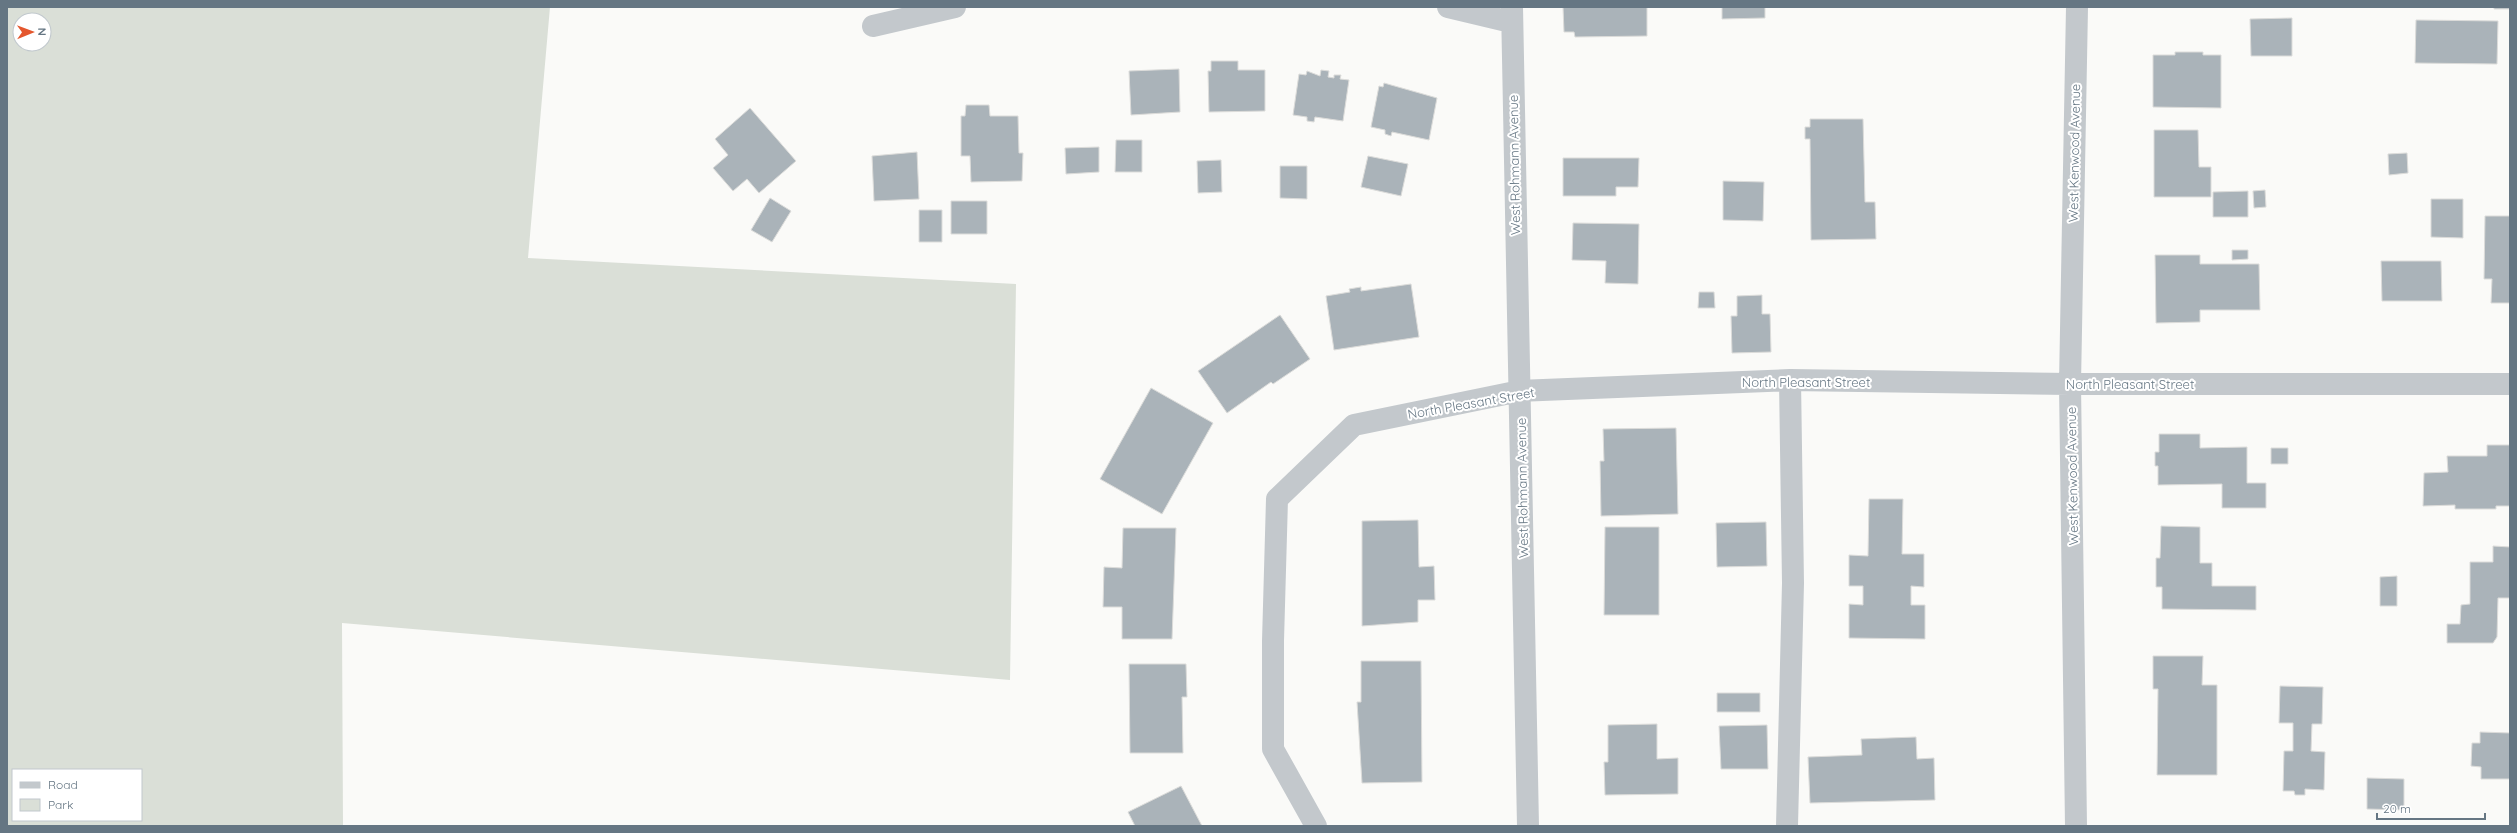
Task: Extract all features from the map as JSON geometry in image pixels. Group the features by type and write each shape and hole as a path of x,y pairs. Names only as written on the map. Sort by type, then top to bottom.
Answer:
{"street":[{"path":"873,26 955,7"},
{"path":"1448,7 1511,15"},
{"name":"West Kenwood Avenue","path":"2076,826 2070,384 2077,7"},
{"name":"West Rohmann Avenue","path":"1511,15 1528,826"},
{"path":"1787,826 1793,583 1790,380"},
{"name":"North Pleasant Street","path":"1316,826 1273,749 1273,641 1277,499 1354,424 1520,391 1790,380 2070,384 2510,384"}],"green space":[{"path":"7,7 550,7 528,258 1016,284 1010,680 342,623 343,826 7,826"}],"building":[{"path":"1563,7 1647,7 1647,36 1575,37 1574,32 1564,32"},
{"path":"1722,7 1765,7 1765,18 1722,19"},
{"path":"2494,7 2510,7 2510,9 2494,9"},
{"path":"2292,18 2292,56 2251,56 2250,19"},
{"path":"2416,20 2498,21 2497,64 2415,63"},
{"path":"2175,52 2203,52 2203,55 2221,55 2221,108 2153,107 2153,55 2175,55"},
{"path":"1211,61 1238,61 1238,70 1265,70 1265,111 1209,112 1208,71 1211,71"},
{"path":"1179,69 1180,112 1131,115 1129,71"},
{"path":"1321,70 1329,71 1328,77 1334,78 1334,75 1341,75 1340,79 1349,80 1343,121 1315,117 1314,122 1307,121 1307,117 1293,115 1299,74 1306,75 1307,71 1320,76"},
{"path":"1384,83 1437,98 1429,140 1392,132 1391,136 1385,134 1385,130 1371,127 1379,86 1383,87"},
{"path":"966,105 989,105 990,116 1018,116 1019,153 1023,153 1022,181 971,182 970,156 961,156 961,116 965,116"},
{"path":"750,108 796,161 759,193 747,179 733,191 713,168 728,155 715,139"},
{"path":"1810,119 1863,119 1865,202 1875,202 1876,239 1811,240 1810,139 1805,139 1805,127 1810,127"},
{"path":"2154,130 2198,130 2199,167 2211,167 2211,197 2154,197"},
{"path":"1116,140 1142,140 1142,172 1115,172"},
{"path":"1099,147 1099,172 1066,174 1065,148"},
{"path":"917,152 919,199 874,201 872,156"},
{"path":"2407,153 2408,173 2389,175 2388,154"},
{"path":"1368,156 1408,164 1401,196 1361,187"},
{"path":"1563,158 1639,158 1638,187 1616,187 1616,196 1563,196"},
{"path":"1221,160 1222,192 1198,193 1197,161"},
{"path":"1280,166 1307,166 1307,199 1280,198"},
{"path":"1723,181 1764,182 1763,221 1723,220"},
{"path":"2265,190 2266,207 2254,208 2253,191"},
{"path":"2248,191 2248,217 2213,217 2213,192"},
{"path":"770,198 791,211 772,242 751,230"},
{"path":"2431,199 2463,199 2463,238 2431,237"},
{"path":"951,201 987,201 987,234 951,234"},
{"path":"919,210 942,210 942,242 919,242"},
{"path":"2485,216 2510,216 2510,303 2491,303 2492,279 2484,279"},
{"path":"1573,223 1639,224 1638,284 1605,283 1606,261 1572,260"},
{"path":"2232,250 2248,250 2248,259 2232,260"},
{"path":"2155,255 2200,255 2200,264 2259,264 2260,310 2200,310 2200,322 2156,323"},
{"path":"2381,261 2441,261 2442,301 2382,301"},
{"path":"1411,284 1419,337 1334,350 1326,296 1350,292 1349,289 1361,287 1361,291"},
{"path":"1699,292 1714,292 1715,308 1698,308"},
{"path":"1762,295 1762,314 1770,314 1771,352 1732,353 1731,316 1737,316 1737,296"},
{"path":"1280,315 1310,359 1273,384 1271,382 1227,413 1198,371"},
{"path":"1151,388 1213,423 1162,514 1100,479"},
{"path":"1676,428 1678,514 1601,516 1600,461 1604,461 1603,429"},
{"path":"2159,434 2200,434 2200,448 2247,447 2247,483 2266,483 2266,508 2222,508 2222,484 2158,485 2158,466 2155,466 2155,452 2159,452"},
{"path":"2487,445 2510,445 2510,506 2496,506 2496,509 2455,509 2455,505 2423,506 2424,473 2448,472 2447,456 2487,456"},
{"path":"2271,448 2288,448 2288,464 2271,464"},
{"path":"1869,499 1903,499 1902,554 1924,554 1924,587 1911,586 1911,605 1925,605 1925,639 1849,638 1849,604 1863,605 1863,586 1849,586 1849,555 1868,556"},
{"path":"1418,520 1419,567 1434,566 1435,600 1418,600 1418,622 1362,626 1362,521"},
{"path":"1766,522 1767,566 1717,567 1716,523"},
{"path":"2161,526 2200,527 2200,563 2212,563 2212,586 2256,586 2256,610 2162,609 2162,587 2156,587 2156,558 2160,558"},
{"path":"1605,527 1659,527 1659,615 1604,615"},
{"path":"1123,528 1176,528 1172,639 1122,639 1122,607 1103,607 1104,567 1122,568"},
{"path":"2493,546 2510,547 2510,598 2498,598 2497,637 2493,643 2447,643 2447,624 2460,624 2461,605 2470,604 2470,562 2493,562"},
{"path":"2397,576 2397,606 2380,606 2380,577"},
{"path":"2153,656 2203,656 2202,685 2217,685 2217,775 2157,775 2158,689 2153,689"},
{"path":"1361,661 1421,661 1422,782 1362,783 1357,702 1361,702"},
{"path":"1129,664 1186,664 1187,697 1182,697 1183,753 1130,753"},
{"path":"2280,686 2323,687 2322,724 2312,724 2311,751 2325,752 2324,790 2305,789 2305,795 2295,795 2294,791 2283,791 2284,751 2293,751 2293,723 2279,723"},
{"path":"1717,693 1760,693 1760,712 1717,712"},
{"path":"1657,724 1657,759 1678,758 1678,794 1605,795 1604,762 1608,762 1608,725"},
{"path":"1767,725 1768,769 1721,769 1719,726"},
{"path":"2480,732 2510,733 2510,779 2481,779 2481,767 2471,766 2472,743 2480,743"},
{"path":"1916,737 1917,759 1934,758 1935,800 1810,803 1808,757 1862,755 1861,739"},
{"path":"2367,778 2404,779 2404,810 2367,809"},
{"path":"1181,786 1202,826 1135,826 1128,812"}]}
